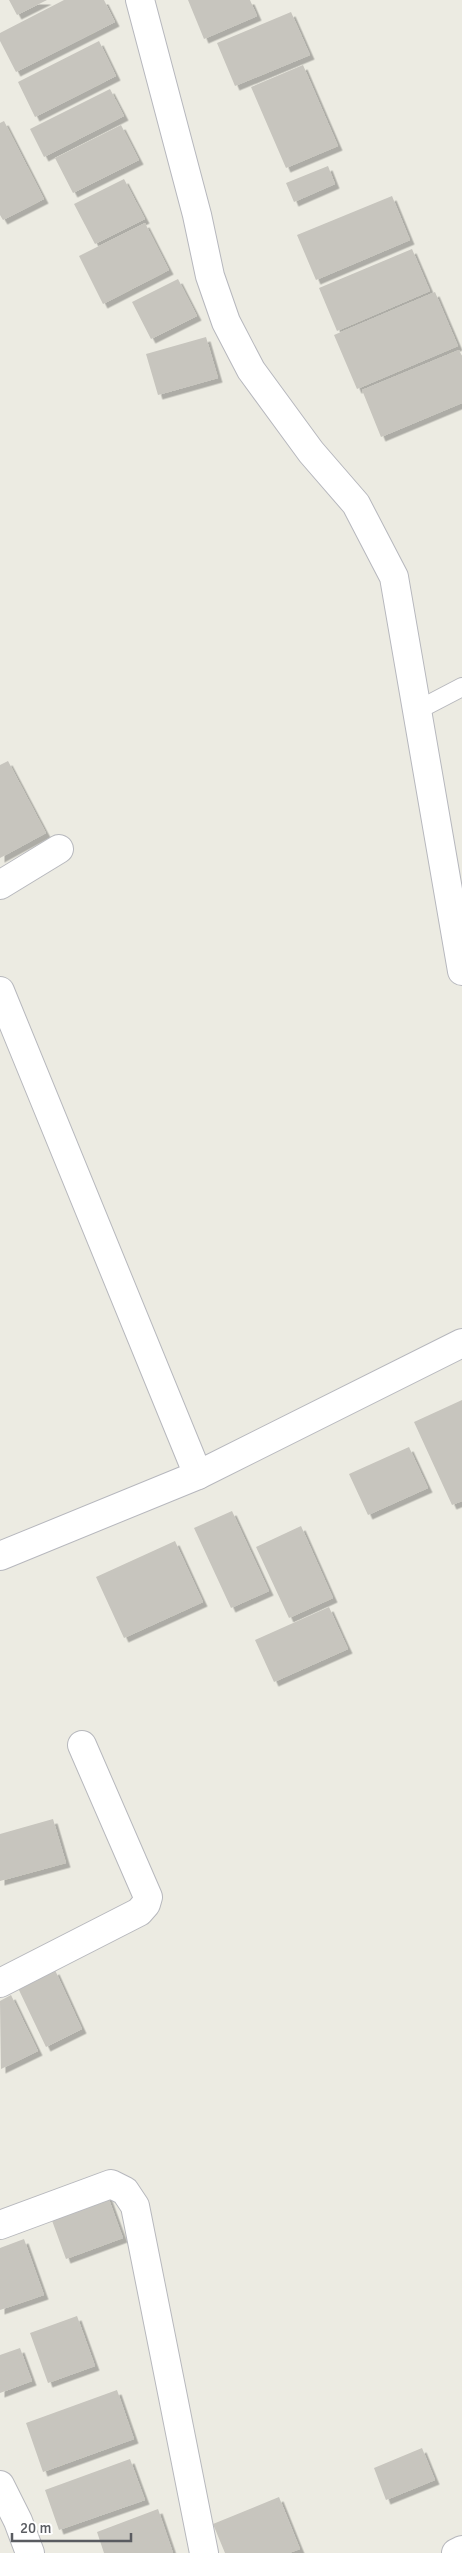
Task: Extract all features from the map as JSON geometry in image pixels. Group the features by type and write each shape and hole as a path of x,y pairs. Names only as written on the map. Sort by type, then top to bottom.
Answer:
{"street":[{"path":"140,0 197,215 210,276 226,322 251,370 311,452 356,504 394,577 461,956"},
{"path":"0,885 59,849"},
{"path":"0,991 198,1475"},
{"path":"0,1556 198,1475 462,1344"},
{"path":"0,1982 139,1912 146,1904 148,1897 82,1745"},
{"path":"0,2225 111,2184 125,2191 135,2206 204,2553"},
{"path":"0,2485 18,2521 30,2553"},
{"path":"456,2553 462,2550"}],"lane":[{"path":"418,710 462,687"}],"building":[{"path":"9,0 47,0 17,15"},
{"path":"64,0 104,0 115,22 16,72 0,41 0,33"},
{"path":"188,0 250,0 257,16 204,39"},
{"path":"291,12 310,55 235,86 217,43"},
{"path":"99,41 116,76 35,117 18,82"},
{"path":"303,65 338,146 286,168 251,87"},
{"path":"110,89 124,116 44,157 30,129"},
{"path":"4,121 44,199 3,220 0,215 0,123"},
{"path":"121,125 139,160 73,193 55,158"},
{"path":"328,166 335,184 294,202 286,183"},
{"path":"124,179 145,219 95,244 74,204"},
{"path":"392,196 410,240 316,280 297,235"},
{"path":"145,223 169,270 103,304 79,256"},
{"path":"412,249 430,291 337,331 319,288"},
{"path":"178,279 197,316 151,339 132,302"},
{"path":"435,292 458,346 357,389 334,335"},
{"path":"206,337 218,378 158,395 146,354"},
{"path":"459,350 462,356 462,403 381,437 362,390"},
{"path":"8,761 46,833 0,858 0,765"},
{"path":"462,1400 462,1501 452,1505 414,1422"},
{"path":"409,1447 428,1488 368,1515 349,1474"},
{"path":"232,1511 269,1591 231,1608 194,1528"},
{"path":"301,1526 333,1598 289,1618 256,1547"},
{"path":"175,1541 203,1602 124,1638 96,1577"},
{"path":"329,1607 348,1649 274,1682 255,1640"},
{"path":"53,1819 66,1863 0,1881 0,1834"},
{"path":"55,1970 82,2029 46,2047 18,1988"},
{"path":"11,1995 38,2051 1,2069 0,2001"},
{"path":"107,2194 123,2238 66,2259 50,2215"},
{"path":"24,2239 44,2295 0,2310 0,2248"},
{"path":"77,2316 95,2366 48,2383 30,2333"},
{"path":"20,2348 32,2381 0,2393 0,2355"},
{"path":"117,2390 134,2439 43,2472 26,2423"},
{"path":"422,2448 435,2480 386,2500 374,2468"},
{"path":"130,2459 145,2500 59,2530 45,2490"},
{"path":"279,2497 300,2549 289,2553 225,2553 213,2524"},
{"path":"158,2509 173,2553 104,2553 97,2532"}]}
